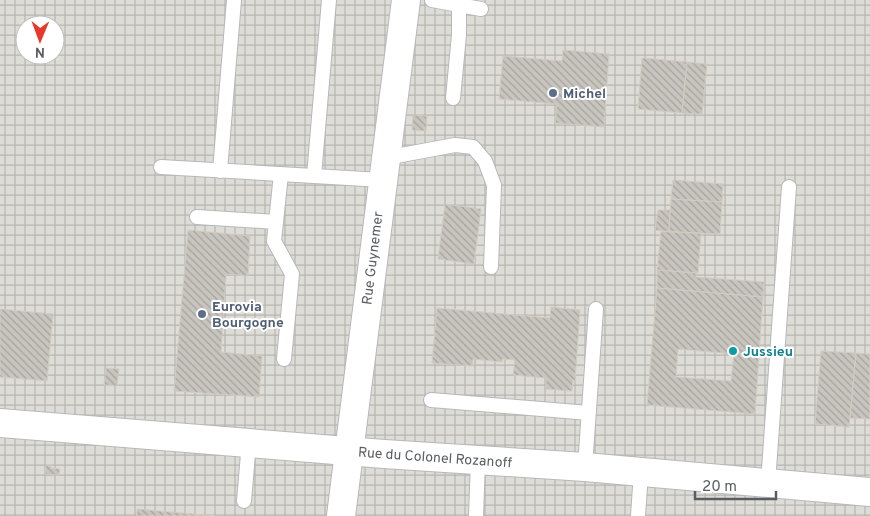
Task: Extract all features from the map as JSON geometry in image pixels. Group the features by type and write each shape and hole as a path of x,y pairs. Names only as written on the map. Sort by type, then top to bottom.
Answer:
{"street":[{"name":"Rue Guynemer","path":"341,516 406,0"},
{"name":"Rue du Colonel Rozanoff","path":"0,423 349,451 585,467 870,492"}],"lane":[{"path":"220,171 234,0"},
{"path":"314,176 330,0"},
{"path":"432,0 458,2 481,8"},
{"path":"452,98 459,35 458,2"},
{"path":"161,167 314,176 384,169 455,145 473,147 485,160 494,185 491,267"},
{"path":"281,174 274,241 292,274 284,359"},
{"path":"768,483 788,187"},
{"path":"197,217 276,222"},
{"path":"585,467 596,309"},
{"path":"431,400 589,413"},
{"path":"244,501 248,442"},
{"path":"476,516 478,460"},
{"path":"638,516 641,472"}],"shaded area":[{"path":"0,0 870,0 870,516 0,516"}],"building":[{"name":"Michel","path":"563,50 609,54 604,127 555,123 557,104 499,99 503,56 562,61"},
{"path":"642,58 687,62 682,113 638,109"},
{"path":"687,62 707,64 702,114 682,113"},
{"path":"413,115 427,116 426,131 412,130"},
{"path":"673,180 723,184 722,202 671,199"},
{"path":"671,199 722,202 720,234 669,232"},
{"path":"445,204 481,209 474,264 438,259"},
{"path":"658,210 670,210 669,232 655,230"},
{"name":"Eurovia Bourgogne","path":"188,230 250,236 248,276 226,274 221,352 262,356 259,397 174,391"},
{"path":"661,231 701,233 698,273 657,270"},
{"path":"657,270 696,273 696,277 764,282 763,297 657,288"},
{"name":"Jussieu","path":"657,288 763,297 755,414 647,405","holes":["678,349 734,354 731,381 676,377"]},
{"path":"551,307 580,310 575,381 573,380 572,391 546,389 546,378 513,375 515,360 502,359 502,362 473,359 472,366 432,363 437,308 550,318"},
{"path":"0,309 53,314 47,381 0,377"},
{"path":"821,351 856,353 849,427 815,424"},
{"path":"856,353 870,354 870,419 850,418"},
{"path":"106,368 119,369 117,386 104,385"},
{"path":"46,465 51,465 51,468 60,469 59,475 45,474"},
{"path":"137,509 215,516 137,516"}],"place":[{"name":"Michel","path":"553,93"},
{"name":"Eurovia Bourgogne","path":"202,314"},
{"name":"Jussieu","path":"733,351"}]}
